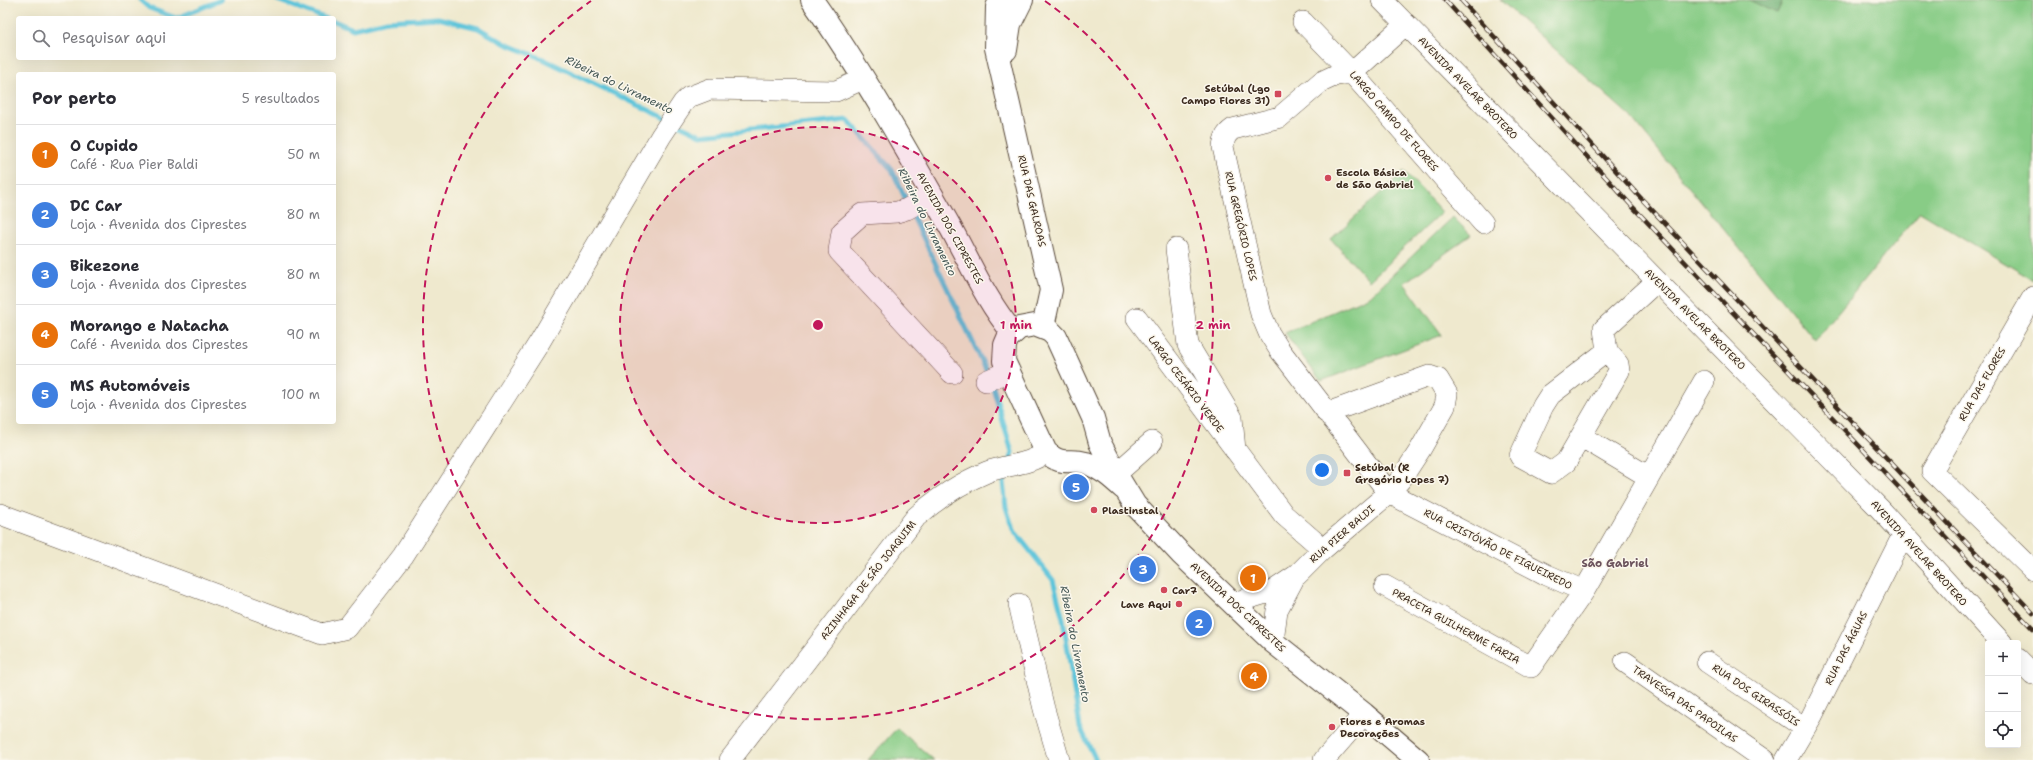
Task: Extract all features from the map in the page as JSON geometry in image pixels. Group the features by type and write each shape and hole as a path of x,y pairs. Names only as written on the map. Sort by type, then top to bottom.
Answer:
{"main road":[{"name":"AVENIDA DOS CIPRESTES","path":"812,0 838,37 863,79 920,202 992,305 1013,332"},
{"name":"RUA DAS GALROAS","path":"1002,75 1010,24 1022,0"},
{"name":"RUA DAS GALROAS","path":"998,2 996,48 1050,283 1051,296 1043,327"},
{"path":"1043,327 1027,325 1013,332 1004,345 998,376 1046,452"},
{"name":"AVENIDA DOS CIPRESTES","path":"1043,327 1056,337 1096,424 1100,443 1120,481 1135,505 1273,642 1364,714 1418,760"},
{"path":"1076,461 1090,452 1097,439 1097,432"},
{"name":"AVENIDA DOS CIPRESTES","path":"1046,452 1060,461 1076,461 1084,463 1105,472 1120,481"}],"street":[{"name":"AVENIDA AVELAR BROTERO","path":"1382,0 1869,498 1999,640"},
{"name":"LARGO CAMPO DE FLORES","path":"1303,22 1352,73 1483,223"},
{"name":"RUA GREGÓRIO LOPES","path":"1389,493 1327,413 1269,333 1261,314 1223,147 1224,139 1227,133 1234,129 1280,117 1321,82 1336,76 1352,73 1406,24"},
{"path":"0,514 322,634 347,628 407,550 539,343 661,136 683,103 689,97 710,89 836,91 863,79"},
{"path":"920,202 883,214 862,214 842,232 839,251 952,373"},
{"name":"LARGO CESÁRIO VERDE","path":"1176,249 1188,345 1232,418 1235,450"},
{"path":"1607,351 1550,395 1543,406 1520,456 1551,473 1566,462 1582,437 1619,371 1618,364 1607,351 1604,329 1657,281"},
{"name":"RUA DAS FLORES","path":"2033,297 1932,471 2033,570"},
{"name":"LARGO CESÁRIO VERDE","path":"1137,318 1284,515 1323,549"},
{"name":"RUA PIER BALDI","path":"1233,603 1273,591 1296,575 1323,549 1389,493 1411,464 1444,406 1447,394 1438,379 1429,376 1327,413"},
{"name":"RUA CRISTÓVÃO DE FIGUEIREDO","path":"1389,493 1547,575 1584,591 1704,381"},
{"path":"1582,437 1649,477"},
{"path":"1120,481 1152,442"},
{"name":"AZINHAGA DE SÃO JOAQUIM","path":"730,760 916,518 950,490 988,472 1032,461 1046,452"},
{"name":"RUA DAS ÁGUAS","path":"1786,760 1805,728 1903,535"},
{"name":"RUA PIER BALDI","path":"1273,642 1275,617 1278,605 1296,575"},
{"name":"PRACETA GUILHERME FARIA","path":"1384,586 1530,667 1584,591"},
{"path":"1019,604 1044,709 1059,760"},
{"name":"TRAVESSA DAS PAPOILAS","path":"1625,662 1765,760"},
{"name":"RUA DOS GIRASSÓIS","path":"1707,662 1805,728"},
{"path":"2021,662 2033,674"},
{"path":"1324,760 1364,714"}],"green space":[{"path":"1500,0 1749,0 1777,13 1783,0 2033,0 2033,280 1920,212 1815,340 1630,116"},
{"path":"1749,0 1783,0 1777,13"},
{"path":"1404,171 1442,212 1369,281 1331,239"},
{"path":"1453,217 1471,235 1404,283 1442,335 1321,381 1285,333 1370,296"},
{"path":"897,728 934,760 868,760"}],"waterway":[{"name":"Ribeira do Livramento","path":"140,0 149,8 171,16"},
{"name":"Ribeira do Livramento","path":"182,16 221,0"},
{"name":"Ribeira do Livramento","path":"277,0 320,16"},
{"name":"Ribeira do Livramento","path":"336,22 353,29 387,21 438,18 478,28 506,44 543,59 667,119"},
{"name":"Ribeira do Livramento","path":"676,123 701,135 848,120 892,170 908,204"},
{"name":"Ribeira do Livramento","path":"911,212 988,374"},
{"name":"Ribeira do Livramento","path":"992,384 1012,452 1010,460"},
{"name":"Ribeira do Livramento","path":"1006,472 1003,482 1006,507 1011,523 1016,533 1053,580 1063,619 1080,727 1096,760"}],"railway":[{"path":"1445,0 1630,204 2033,629"},
{"path":"1461,0 1637,194 2033,613"}],"place":[{"name":"Setúbal (Lgo Campo Flores 31)","path":"1278,94"},
{"name":"Escola Básica de São Gabriel","path":"1328,178"},
{"name":"Setúbal (R Gregório Lopes 7)","path":"1347,473"},
{"name":"MS Automóveis","path":"1076,487"},
{"name":"Plastinstal","path":"1094,510"},
{"name":"Bikezone","path":"1143,569"},
{"name":"O Cupido","path":"1253,578"},
{"name":"Car7","path":"1164,590"},
{"name":"Lave Aqui","path":"1179,604"},
{"name":"DC Car","path":"1199,623"},
{"name":"Morango e Natacha","path":"1254,676"},
{"name":"Flores e Aromas Decorações","path":"1332,727"}],"district":[{"name":"São Gabriel","path":"1615,563"}]}
